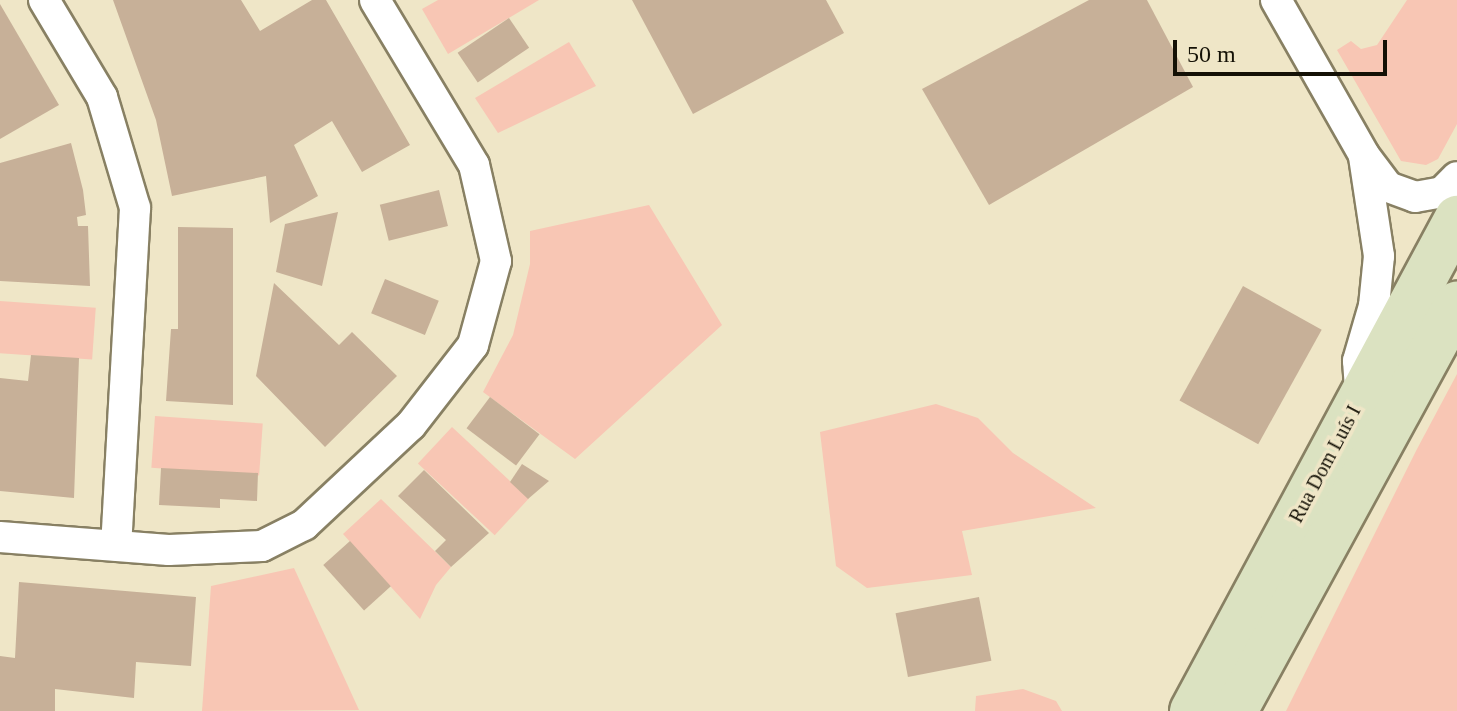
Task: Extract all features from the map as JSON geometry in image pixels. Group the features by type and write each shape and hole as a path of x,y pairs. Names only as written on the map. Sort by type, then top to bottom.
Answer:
{"main road":[{"name":"Rua Dom Luís I","path":"1192,711 1457,218"},
{"name":"Rua Dom Luís I","path":"1235,711 1457,303"}],"street":[{"path":"44,0 102,97 135,208 116,545"},
{"path":"0,537 221,551 262,546 304,525 411,425 473,345 496,261 474,165 375,0"},
{"path":"1276,0 1364,155 1388,187 1415,197 1442,192 1457,177"},
{"path":"1361,396 1358,361 1374,306 1379,256 1364,155"}],"shaded area":[{"path":"438,0 539,0 448,54 422,9"},
{"path":"1407,0 1457,0 1457,124 1438,159 1426,165 1401,161 1337,50 1351,41 1361,49 1377,45"},
{"path":"569,42 596,86 498,133 475,98"},
{"path":"649,205 722,325 575,459 483,392 513,335 530,264 530,231"},
{"path":"0,301 96,308 92,360 0,353"},
{"path":"1457,374 1457,711 1286,711 1417,449"},
{"path":"936,404 978,418 1013,453 1096,508 962,531 972,575 867,588 836,566 820,432"},
{"path":"155,416 263,424 259,475 151,468"},
{"path":"452,427 529,499 495,535 418,464"},
{"path":"381,499 451,567 436,585 420,619 343,534"},
{"path":"294,568 359,710 202,711 211,586"},
{"path":"1023,689 1056,701 1062,711 975,711 976,696"}],"building":[{"path":"113,0 241,0 260,31 312,0 326,0 410,145 362,172 332,121 294,145 318,196 270,223 266,176 172,196 156,120"},
{"path":"632,0 826,0 844,33 693,114"},
{"path":"1089,0 1147,0 1193,87 989,205 922,89"},
{"path":"0,4 59,105 0,139"},
{"path":"509,18 529,48 478,83 458,53"},
{"path":"71,143 86,215 77,217 78,226 88,226 90,286 0,281 0,163"},
{"path":"439,190 448,226 389,241 380,205"},
{"path":"338,212 322,286 276,272 285,224"},
{"path":"178,227 233,228 233,405 166,401 171,329 178,329"},
{"path":"385,279 439,301 425,335 371,313"},
{"path":"274,283 339,345 352,332 397,376 325,447 256,376"},
{"path":"1243,286 1322,330 1258,444 1179,401"},
{"path":"31,355 79,358 74,498 0,491 0,378 28,381"},
{"path":"490,397 540,434 516,465 467,428"},
{"path":"522,464 549,481 528,499 510,482"},
{"path":"161,468 258,473 257,501 220,499 220,508 159,505"},
{"path":"424,470 489,533 451,567 435,551 446,540 398,496"},
{"path":"350,541 391,586 364,610 323,565"},
{"path":"19,582 196,597 191,666 136,662 134,698 55,689 55,711 0,711 0,656 15,658"},
{"path":"979,597 991,661 908,677 896,613"}]}
